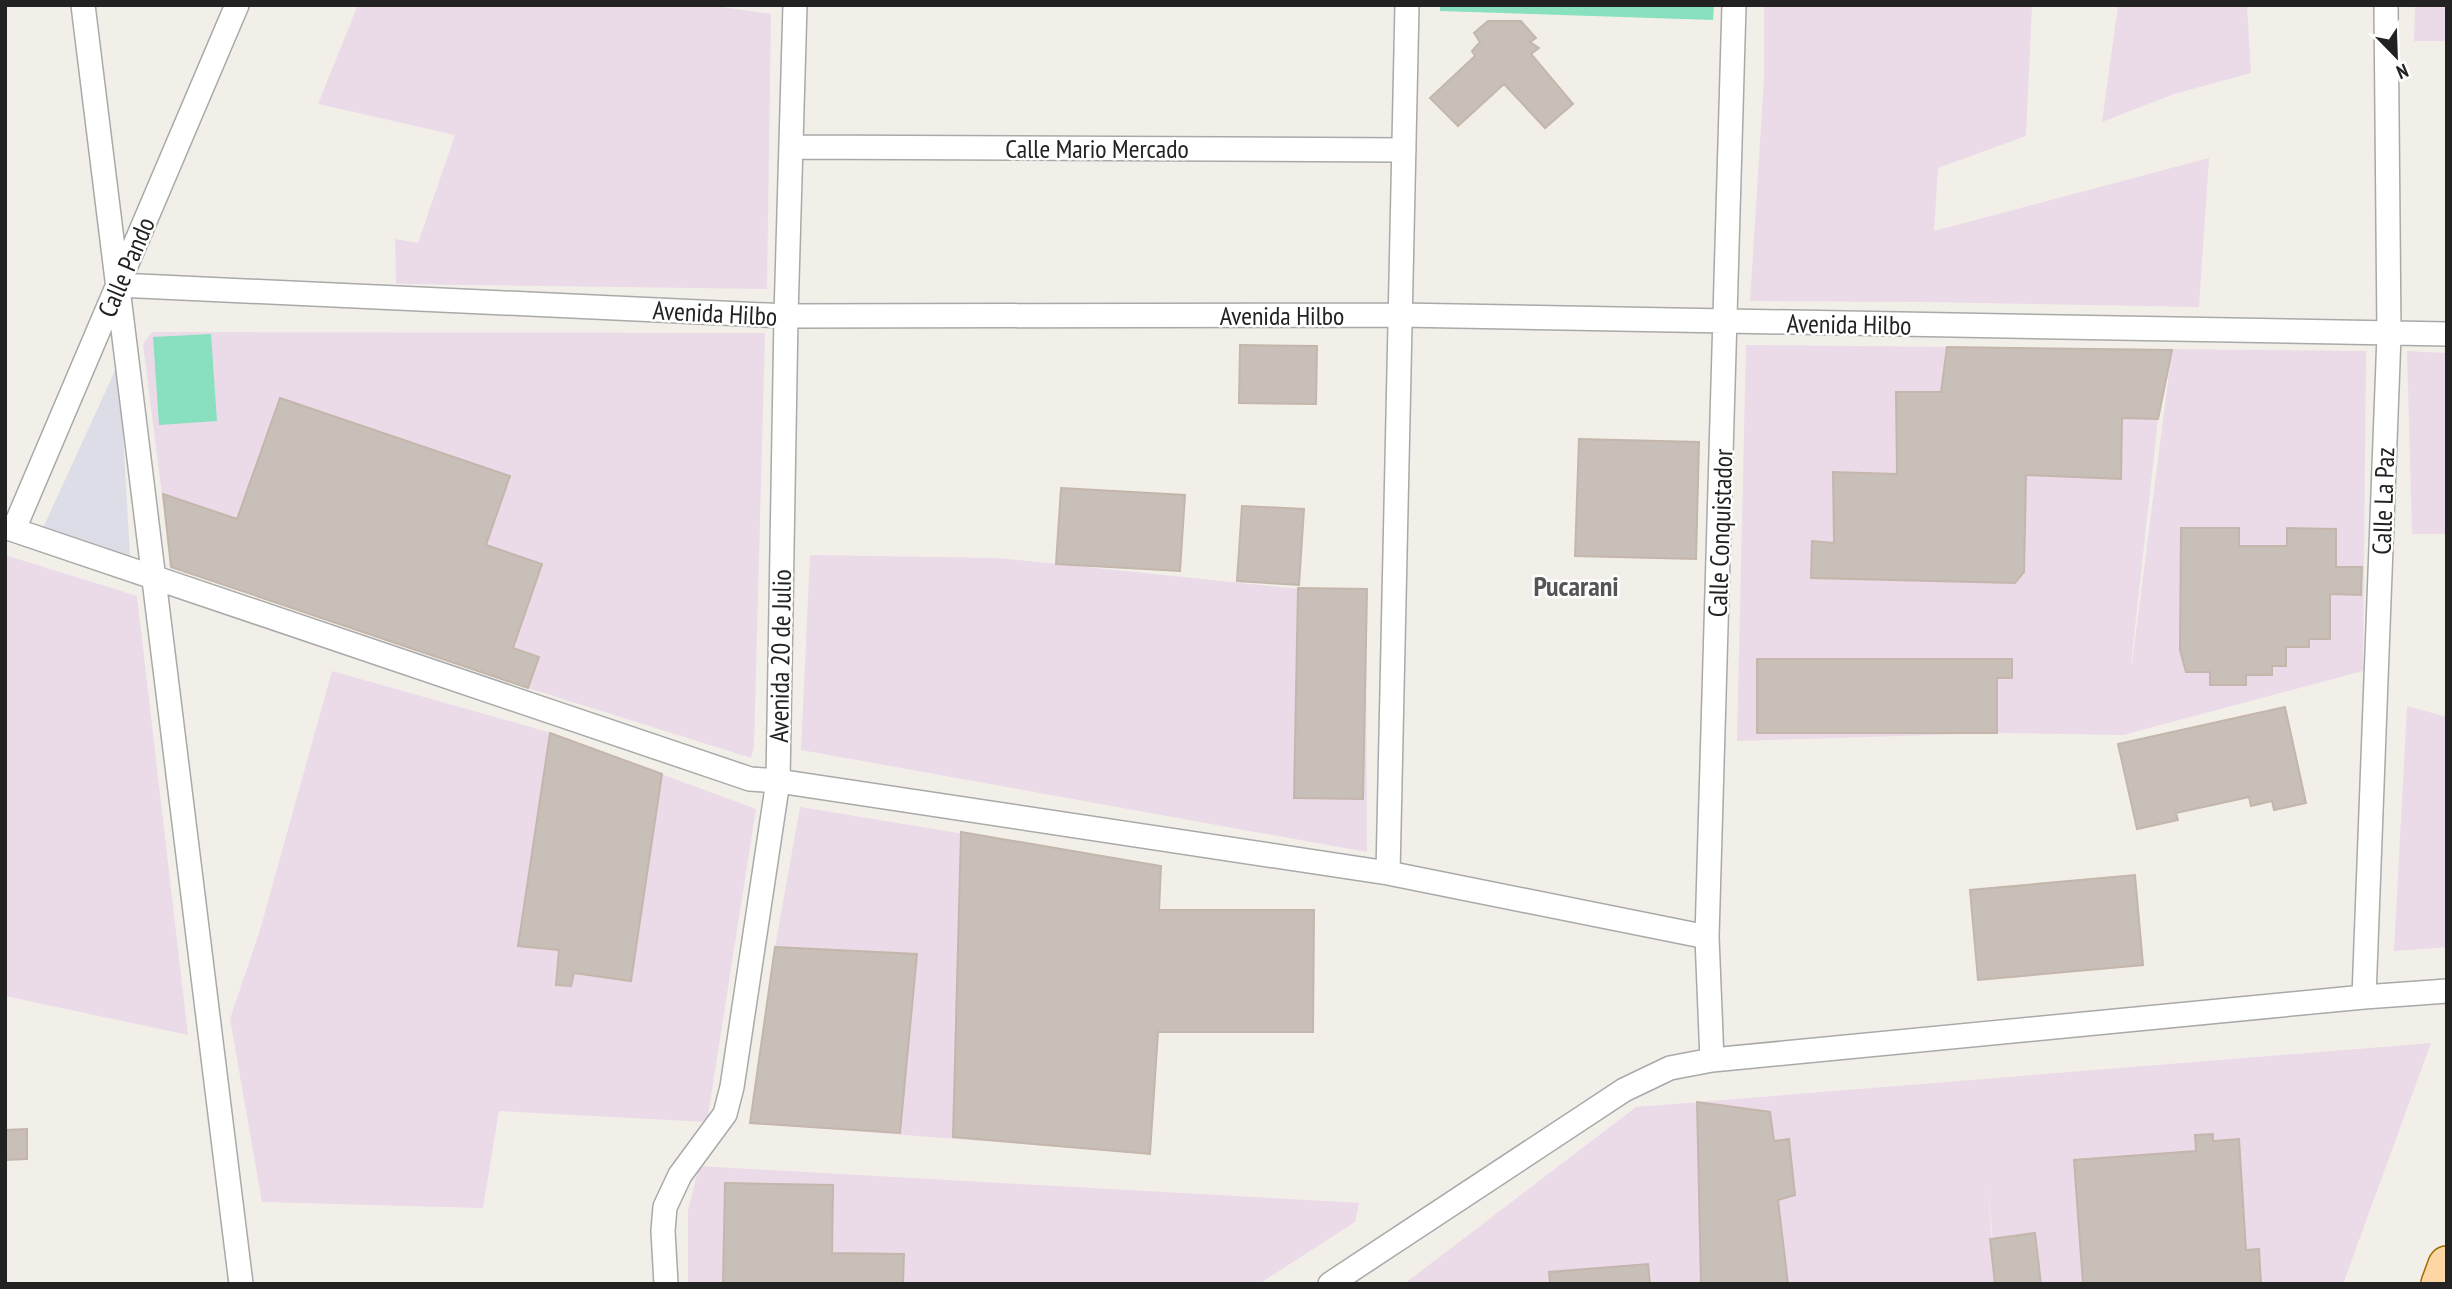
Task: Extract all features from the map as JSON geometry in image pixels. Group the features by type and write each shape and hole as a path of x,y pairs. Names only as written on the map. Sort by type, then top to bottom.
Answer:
{"main road":[{"path":"2440,1284 2447,1265"}],"street":[{"path":"83,5 241,1284"},
{"name":"Calle Pando","path":"10,528 118,285 237,5"},
{"name":"Avenida 20 de Julio","path":"666,1284 663,1231 665,1207 680,1175 725,1114 732,1087 778,781 786,316 795,5"},
{"path":"1388,873 1407,5"},
{"name":"Calle Conquistador","path":"1712,1060 1707,937 1734,5"},
{"name":"Calle La Paz","path":"2364,997 2389,334 2386,5"},
{"name":"Calle Mario Mercado","path":"791,147 1404,150"},
{"name":"Avenida Hilbo","path":"118,285 786,316 1400,315 2447,334"},
{"path":"10,528 750,779 778,781 1388,873 1707,937"},
{"path":"1339,1281 1624,1090 1670,1068 1712,1060 2447,991"}],"shaded area":[{"path":"358,5 708,5 771,14 767,289 396,284 395,239 418,243 455,135 318,104"},
{"path":"1764,5 2032,5 2026,136 1938,168 1934,231 2209,158 2199,307 1750,301 1764,78"},
{"path":"2118,5 2247,5 2251,73 2174,94 2102,122"},
{"path":"2415,5 2447,5 2447,41 2414,41"},
{"path":"152,332 765,333 754,747 751,758 528,688 171,567 143,344"},
{"path":"1746,345 2366,351 2363,671 2123,735 1997,733 1737,741","holes":["2170,365 2132,663 2158,419"]},
{"path":"2407,351 2447,353 2447,534 2412,534"},
{"path":"119,362 130,557 43,528"},
{"path":"5,555 137,596 188,1035 5,996"},
{"path":"810,555 998,558 1366,596 1367,852 801,750"},
{"path":"332,671 545,731 756,809 707,1122 499,1111 483,1208 262,1202 230,1019 260,930"},
{"path":"2407,706 2447,717 2447,947 2394,951"},
{"path":"800,807 1161,866 1158,1032 1150,1154 750,1123 775,947"},
{"path":"2431,1043 2343,1284 1997,1284 1988,1189 1995,1284 1404,1284 1636,1107"},
{"path":"699,1166 1359,1203 1355,1222 1259,1284 688,1284 688,1210"}],"green space":[{"path":"1440,5 1714,5 1713,20 1440,11"},
{"path":"211,334 217,421 159,425 153,337"}],"building":[{"path":"1488,21 1521,21 1536,38 1530,42 1539,48 1531,54 1573,104 1545,128 1504,84 1458,126 1430,98 1475,56 1472,51 1480,42 1474,33"},
{"path":"1240,345 1317,346 1316,404 1239,403"},
{"path":"1947,347 2172,350 2158,419 2122,418 2121,479 2026,475 2024,572 2015,583 1811,578 1812,541 1834,543 1833,472 1897,474 1896,392 1941,392"},
{"path":"280,398 510,476 486,545 542,564 513,648 539,657 528,688 171,567 163,494 237,519"},
{"path":"1579,439 1699,442 1696,559 1575,556"},
{"path":"1061,488 1185,495 1180,571 1056,564"},
{"path":"1242,506 1304,509 1299,585 1237,581"},
{"path":"2181,528 2239,528 2239,546 2287,546 2287,528 2336,529 2336,567 2362,567 2361,595 2330,594 2330,639 2309,639 2309,647 2286,647 2286,666 2272,666 2272,675 2246,675 2246,685 2210,685 2210,672 2186,672 2180,650"},
{"path":"1298,588 1367,589 1363,799 1294,798"},
{"path":"1757,659 2012,659 2012,678 1997,678 1997,733 1757,733"},
{"path":"2285,707 2306,803 2274,810 2272,801 2251,806 2249,797 2176,813 2178,820 2137,829 2118,744"},
{"path":"550,733 662,774 631,981 574,973 571,986 556,985 559,950 518,946"},
{"path":"961,832 1161,866 1159,910 1314,910 1313,1032 1158,1032 1150,1154 953,1137"},
{"path":"2135,875 2143,965 1978,980 1970,890"},
{"path":"775,947 917,954 900,1133 750,1123"},
{"path":"1697,1102 1770,1112 1774,1141 1789,1139 1795,1195 1778,1200 1788,1284 1701,1284"},
{"path":"27,1129 27,1159 5,1160 5,1130"},
{"path":"2213,1134 2213,1141 2239,1139 2246,1250 2259,1249 2261,1284 2083,1284 2074,1160 2196,1151 2195,1135"},
{"path":"725,1183 833,1185 832,1253 904,1254 903,1284 723,1284"},
{"path":"2035,1233 2041,1284 1995,1284 1990,1239"},
{"path":"1648,1264 1650,1284 1550,1284 1549,1272"}],"district":[{"name":"Pucarani","path":"1576,585"}]}
